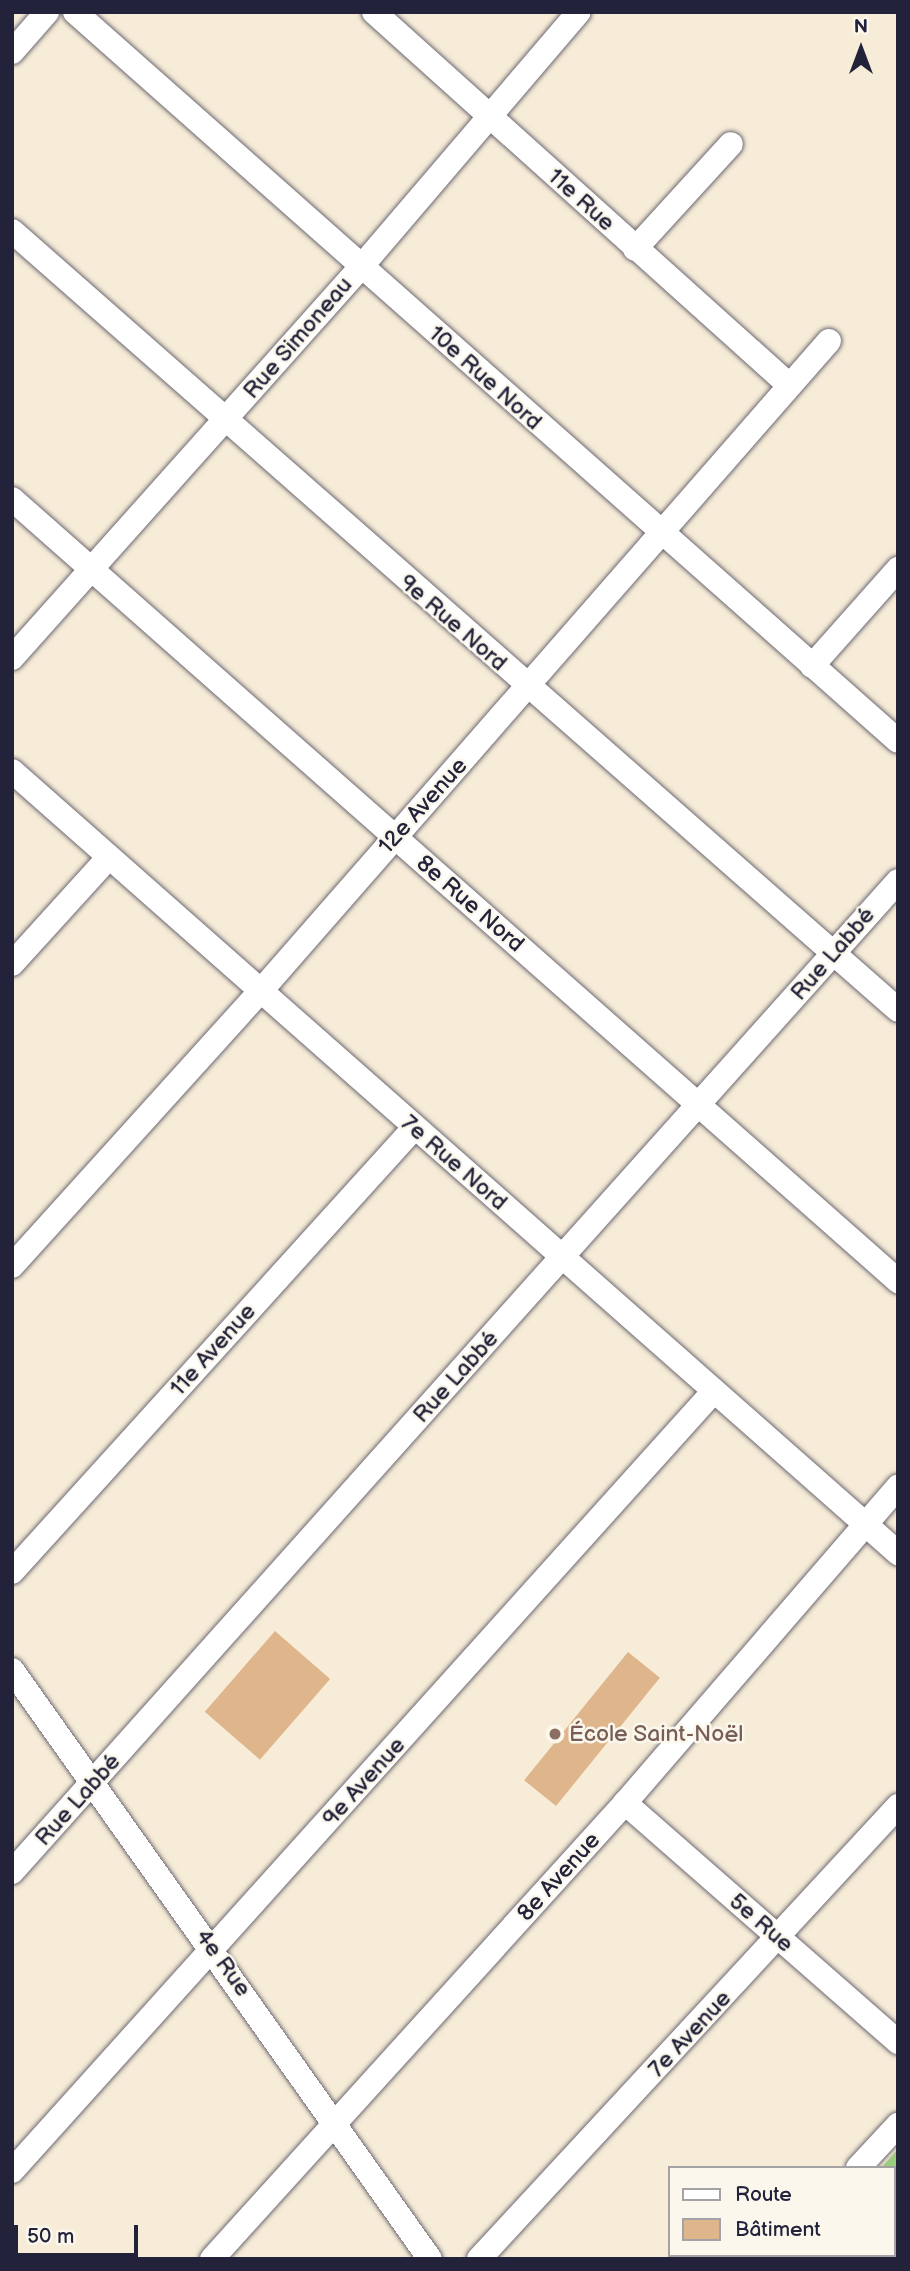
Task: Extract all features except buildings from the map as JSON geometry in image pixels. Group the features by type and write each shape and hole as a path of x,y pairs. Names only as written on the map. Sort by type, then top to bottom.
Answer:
{"street":[{"path":"12,52 47,12"},
{"name":"10e Rue Nord","path":"75,12 661,535 898,741"},
{"name":"11e Rue","path":"374,12 635,250 789,385"},
{"name":"Rue Simoneau","path":"12,658 361,267 579,12"},
{"path":"635,250 731,144"},
{"name":"9e Rue Nord","path":"12,232 528,688 898,1010"},
{"name":"12e Avenue","path":"12,1266 260,993 829,341"},
{"name":"8e Rue Nord","path":"12,499 898,1281"},
{"path":"812,666 898,569"},
{"name":"7e Rue Nord","path":"12,771 260,993 898,1553"},
{"path":"12,964 108,858"},
{"name":"Rue Labbé","path":"12,1872 700,1106 898,881"},
{"name":"11e Avenue","path":"12,1572 414,1128"},
{"name":"9e Avenue","path":"12,2171 214,1950 714,1391"},
{"name":"8e Avenue","path":"212,2259 625,1803 898,1487"},
{"name":"4e Rue","path":"12,1671 214,1950 430,2259"},
{"name":"5e Rue","path":"625,1803 898,2042"},
{"name":"7e Avenue","path":"479,2259 779,1939 898,1806"},
{"path":"860,2166 898,2125"}],"path":[{"path":"775,2257 898,2258"}],"green space":[{"path":"898,2149 898,2259 825,2259 823,2257 896,2257 896,2166 883,2166"}],"place":[{"name":"École Saint-Noël","path":"555,1734"}]}
